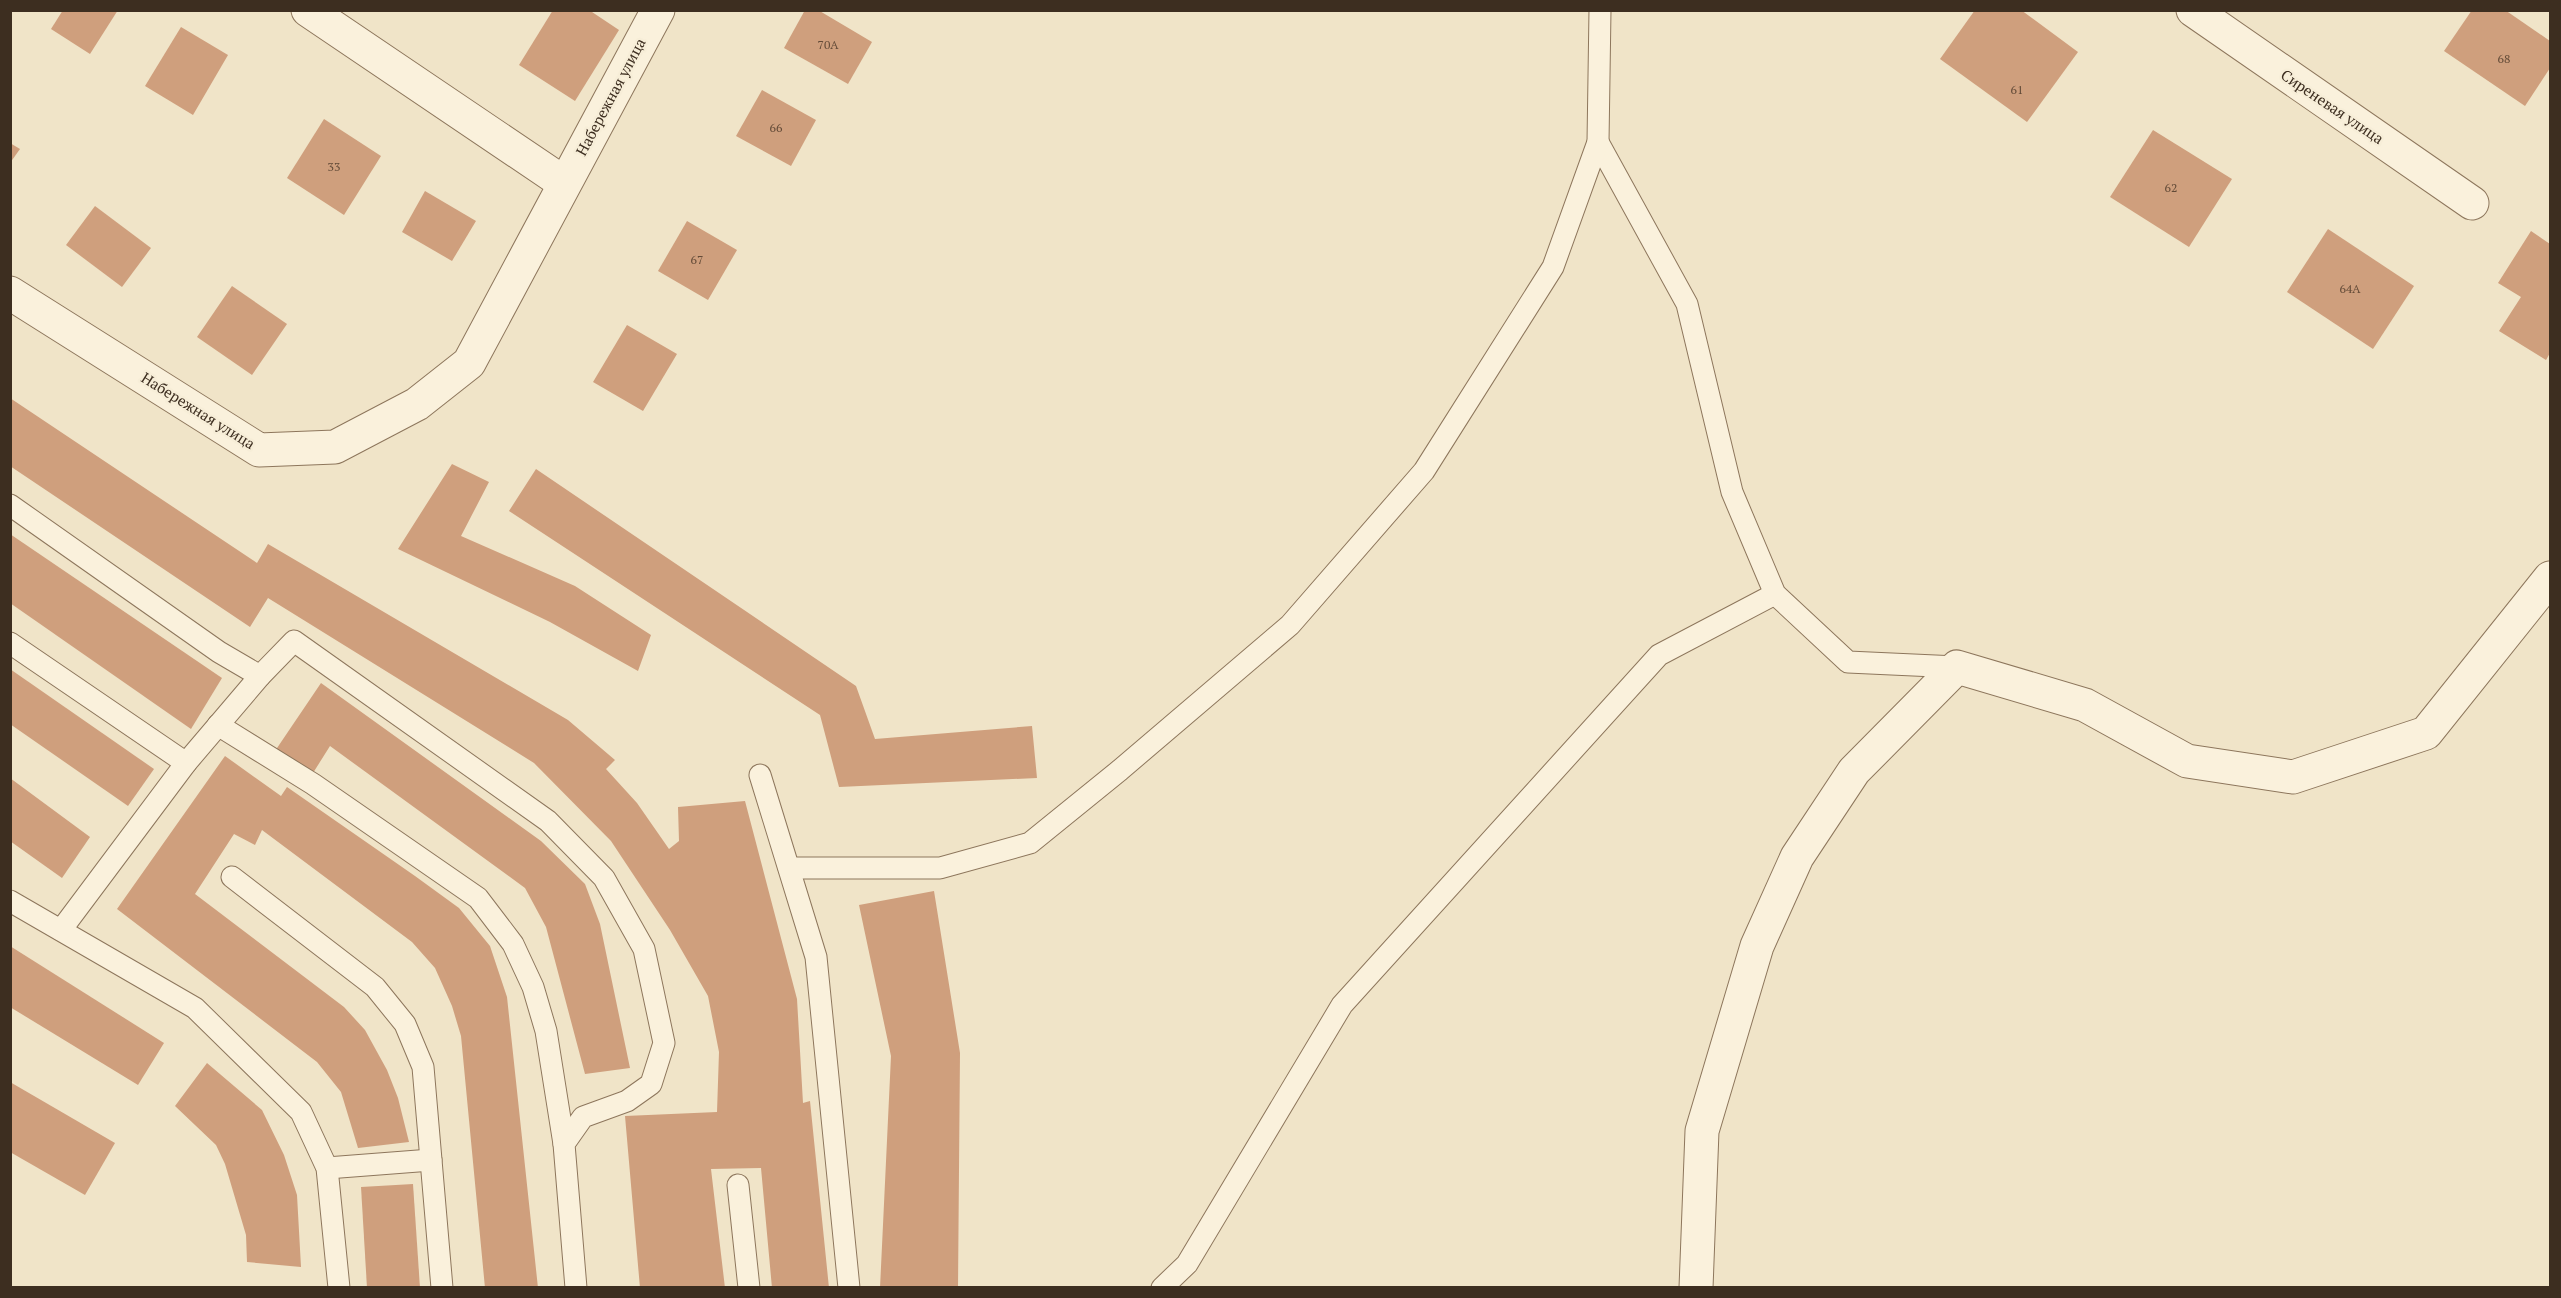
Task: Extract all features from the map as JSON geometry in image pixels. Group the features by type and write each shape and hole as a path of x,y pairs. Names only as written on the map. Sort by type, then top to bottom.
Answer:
{"street":[{"path":"308,10 564,183"},
{"name":"Набережная улица","path":"10,293 260,450 335,447 417,404 468,363 657,10"},
{"name":"Сиреневая улица","path":"2193,10 2472,203"},
{"path":"1696,1287 1702,1131 1757,945 1797,857 1854,771 1957,667 2085,705 2187,761 2293,777 2426,733 2550,578"}],"lane":[{"path":"789,868 940,868 1030,843 1120,770 1290,625 1430,461 1553,267 1598,142 1600,10"},
{"path":"1598,142 1687,304 1732,492 1775,594 1848,662 1957,667"},
{"path":"10,505 219,651 260,676"},
{"path":"1162,1287 1186,1264 1342,1005 1659,655 1775,594"},
{"path":"61,930 186,764 260,676 294,640 548,820 604,878 644,949 664,1043 651,1084 627,1101 583,1117 564,1144"},
{"path":"10,643 186,764"},
{"path":"219,725 313,784 478,898 513,944 533,987 546,1031 564,1144 576,1287"},
{"path":"760,776 816,957 849,1287"},
{"path":"232,877 375,987 405,1024 423,1067 442,1287"},
{"path":"10,901 195,1008 301,1112 327,1168 339,1287"},
{"path":"327,1168 431,1160"},
{"path":"738,1185 749,1287"}],"building":[{"path":"63,10 118,10 90,54 51,29"},
{"path":"553,10 589,10 619,30 575,101 519,65"},
{"path":"805,10 818,10 872,42 848,84 784,48"},
{"path":"1975,10 2021,10 2078,52 2027,122 1940,59"},
{"path":"2472,10 2505,10 2550,41 2550,68 2525,106 2444,51"},
{"path":"181,27 228,55 193,115 145,86"},
{"path":"762,90 816,120 791,166 736,136"},
{"path":"324,119 381,156 344,215 287,178"},
{"path":"2153,130 2232,179 2189,247 2110,197"},
{"path":"10,143 20,149 10,163"},
{"path":"425,191 476,221 452,261 402,232"},
{"path":"95,206 151,248 122,287 66,245"},
{"path":"687,221 737,250 708,300 658,271"},
{"path":"2328,229 2414,286 2373,349 2287,292"},
{"path":"2531,231 2550,244 2550,353 2546,360 2499,331 2521,297 2498,283"},
{"path":"232,286 287,324 252,375 197,337"},
{"path":"627,325 677,354 643,411 593,382"},
{"path":"10,398 257,563 268,544 568,720 615,760 606,769 637,803 669,849 679,841 678,807 745,801 797,999 803,1103 810,1101 829,1288 772,1288 761,1168 711,1169 725,1288 640,1288 625,1116 717,1112 719,1052 708,996 670,930 611,841 534,763 268,598 250,627 10,466"},
{"path":"452,464 489,482 461,536 575,586 651,635 638,671 550,622 398,549"},
{"path":"536,469 856,686 875,739 1032,726 1037,778 839,787 820,715 509,511"},
{"path":"10,534 222,678 191,729 10,603"},
{"path":"10,669 154,769 128,806 10,724"},
{"path":"321,683 541,841 585,884 600,924 630,1068 585,1074 546,927 525,888 330,746 313,773 275,751"},
{"path":"225,756 281,796 287,787 415,876 459,908 490,946 507,997 538,1288 485,1288 461,1036 452,1006 435,968 412,942 262,830 255,845 234,834 195,894 344,1007 365,1030 387,1070 398,1098 409,1142 358,1148 341,1092 317,1062 117,909"},
{"path":"10,778 90,837 62,878 10,841"},
{"path":"934,891 960,1053 958,1288 880,1288 891,1056 859,905"},
{"path":"10,946 164,1043 138,1085 10,1007"},
{"path":"207,1063 262,1110 284,1155 297,1195 301,1267 247,1262 246,1235 225,1164 216,1145 175,1106"},
{"path":"10,1082 115,1143 85,1195 10,1152"},
{"path":"413,1184 420,1288 367,1288 361,1187"}]}
